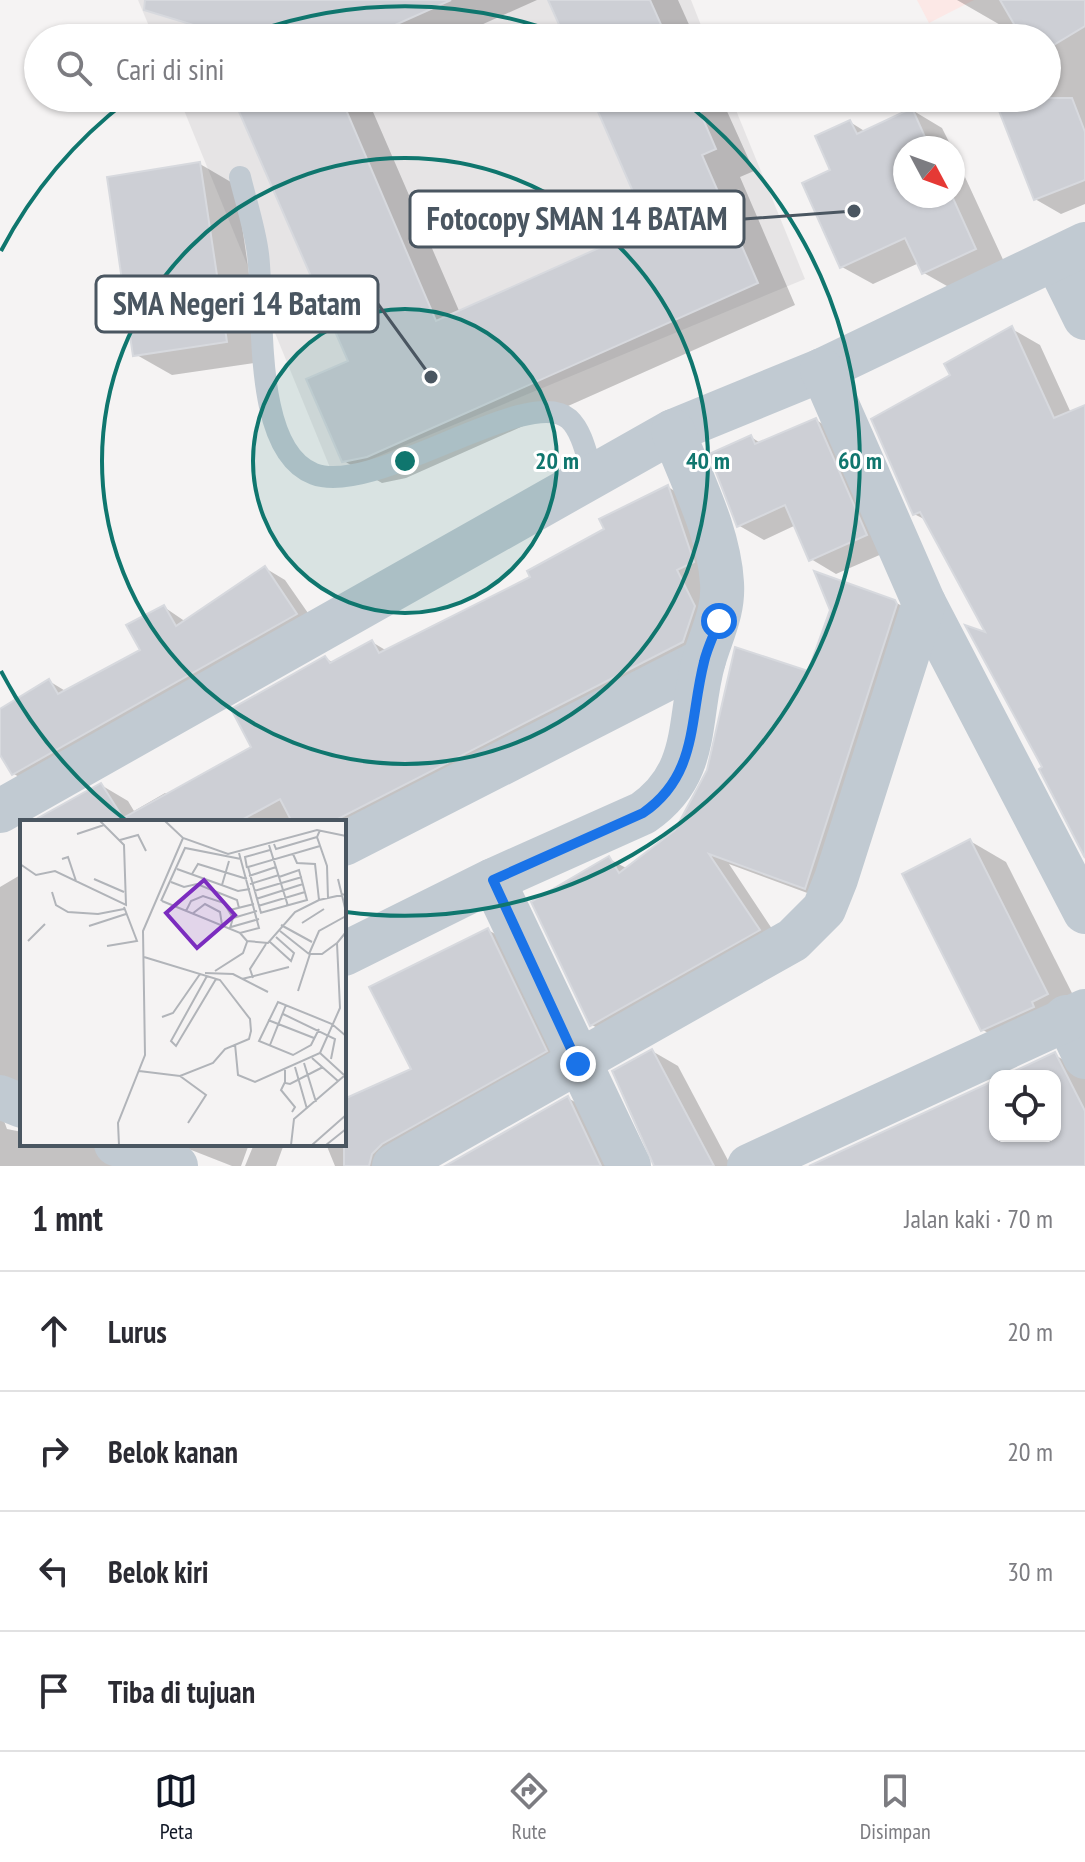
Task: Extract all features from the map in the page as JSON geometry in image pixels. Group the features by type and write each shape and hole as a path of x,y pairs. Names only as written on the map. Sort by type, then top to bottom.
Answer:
{"street":[{"path":"19,811 673,431 822,370 1071,252 1085,318"},
{"path":"822,370 924,603 1085,912"},
{"path":"346,953 493,880 643,813 662,799 688,756 704,660 719,621 723,584 715,542 673,431"},
{"path":"394,1166 793,940 824,909 924,603"},
{"path":"346,843 704,660"},
{"path":"493,880 629,1166"},
{"path":"749,1166 1075,1014 1085,1057"},
{"path":"0,1097 20,1105"},
{"path":"121,1146 170,1165"}],"lane":[{"path":"240,177 258,253 267,403 291,456 304,469 318,476 369,472 521,415 552,412 562,414 576,428 593,475"}],"shaded area":[{"path":"138,0 691,0 700,24 148,24"},
{"path":"917,0 974,0 929,23"},
{"path":"185,112 737,112 805,279 333,475"}],"building":[{"path":"145,0 451,0 397,24 190,24 144,10"},
{"path":"548,0 650,0 661,24 559,24"},
{"path":"1000,0 1085,0 1085,26 1061,41 1061,24 1014,24"},
{"path":"1061,98 1072,98 1085,132 1085,180 1034,200 999,112 1061,112"},
{"path":"239,112 347,112 436,321 648,226 598,112 700,112 716,149 702,155 758,283 367,457 342,462 306,379 348,361"},
{"path":"904,112 914,112 925,136 893,136 893,208 957,208 976,249 922,274 905,238 840,268 802,183 830,170 815,136 850,120 857,134"},
{"path":"200,162 227,342 133,356 107,177"},
{"path":"1012,326 1054,418 1085,405 1085,858 1039,769 1042,767 965,625 985,632 920,512 913,515 871,419 950,375 944,364"},
{"path":"816,418 867,535 809,561 785,505 737,527 709,454 751,435 755,444"},
{"path":"668,485 694,562 677,570 695,606 683,642 336,820 291,820 280,799 242,820 38,818 101,783 123,818 251,747 231,709 325,656 330,663 372,640 379,653 530,577 527,571 604,529 599,519"},
{"path":"265,566 297,614 12,775 0,755 0,709 49,679 58,694 140,650 126,625 164,605 176,626"},
{"path":"814,571 895,600 897,604 805,889 709,854 760,930 590,1026 531,902 609,856 619,873 675,830 707,770 735,647 808,671 830,610"},
{"path":"970,839 1048,994 1032,1002 1034,1007 981,1031 902,874"},
{"path":"488,928 547,1051 382,1144 372,1154 369,1166 344,1166 346,1098 411,1069 369,987"},
{"path":"652,1049 714,1166 654,1166 612,1071"},
{"path":"1055,1052 1085,1111 1085,1166 809,1166 989,1083 989,1142 1061,1142 1061,1070 1017,1070"},
{"path":"568,1096 601,1166 445,1166"}],"place":[{"name":"Fotocopy SMAN 14 BATAM","path":"854,211"},
{"name":"SMA Negeri 14 Batam","path":"431,377"}],"route":[{"path":"578,1064 493,880 643,813 662,799 688,756 704,660 719,621"}]}
